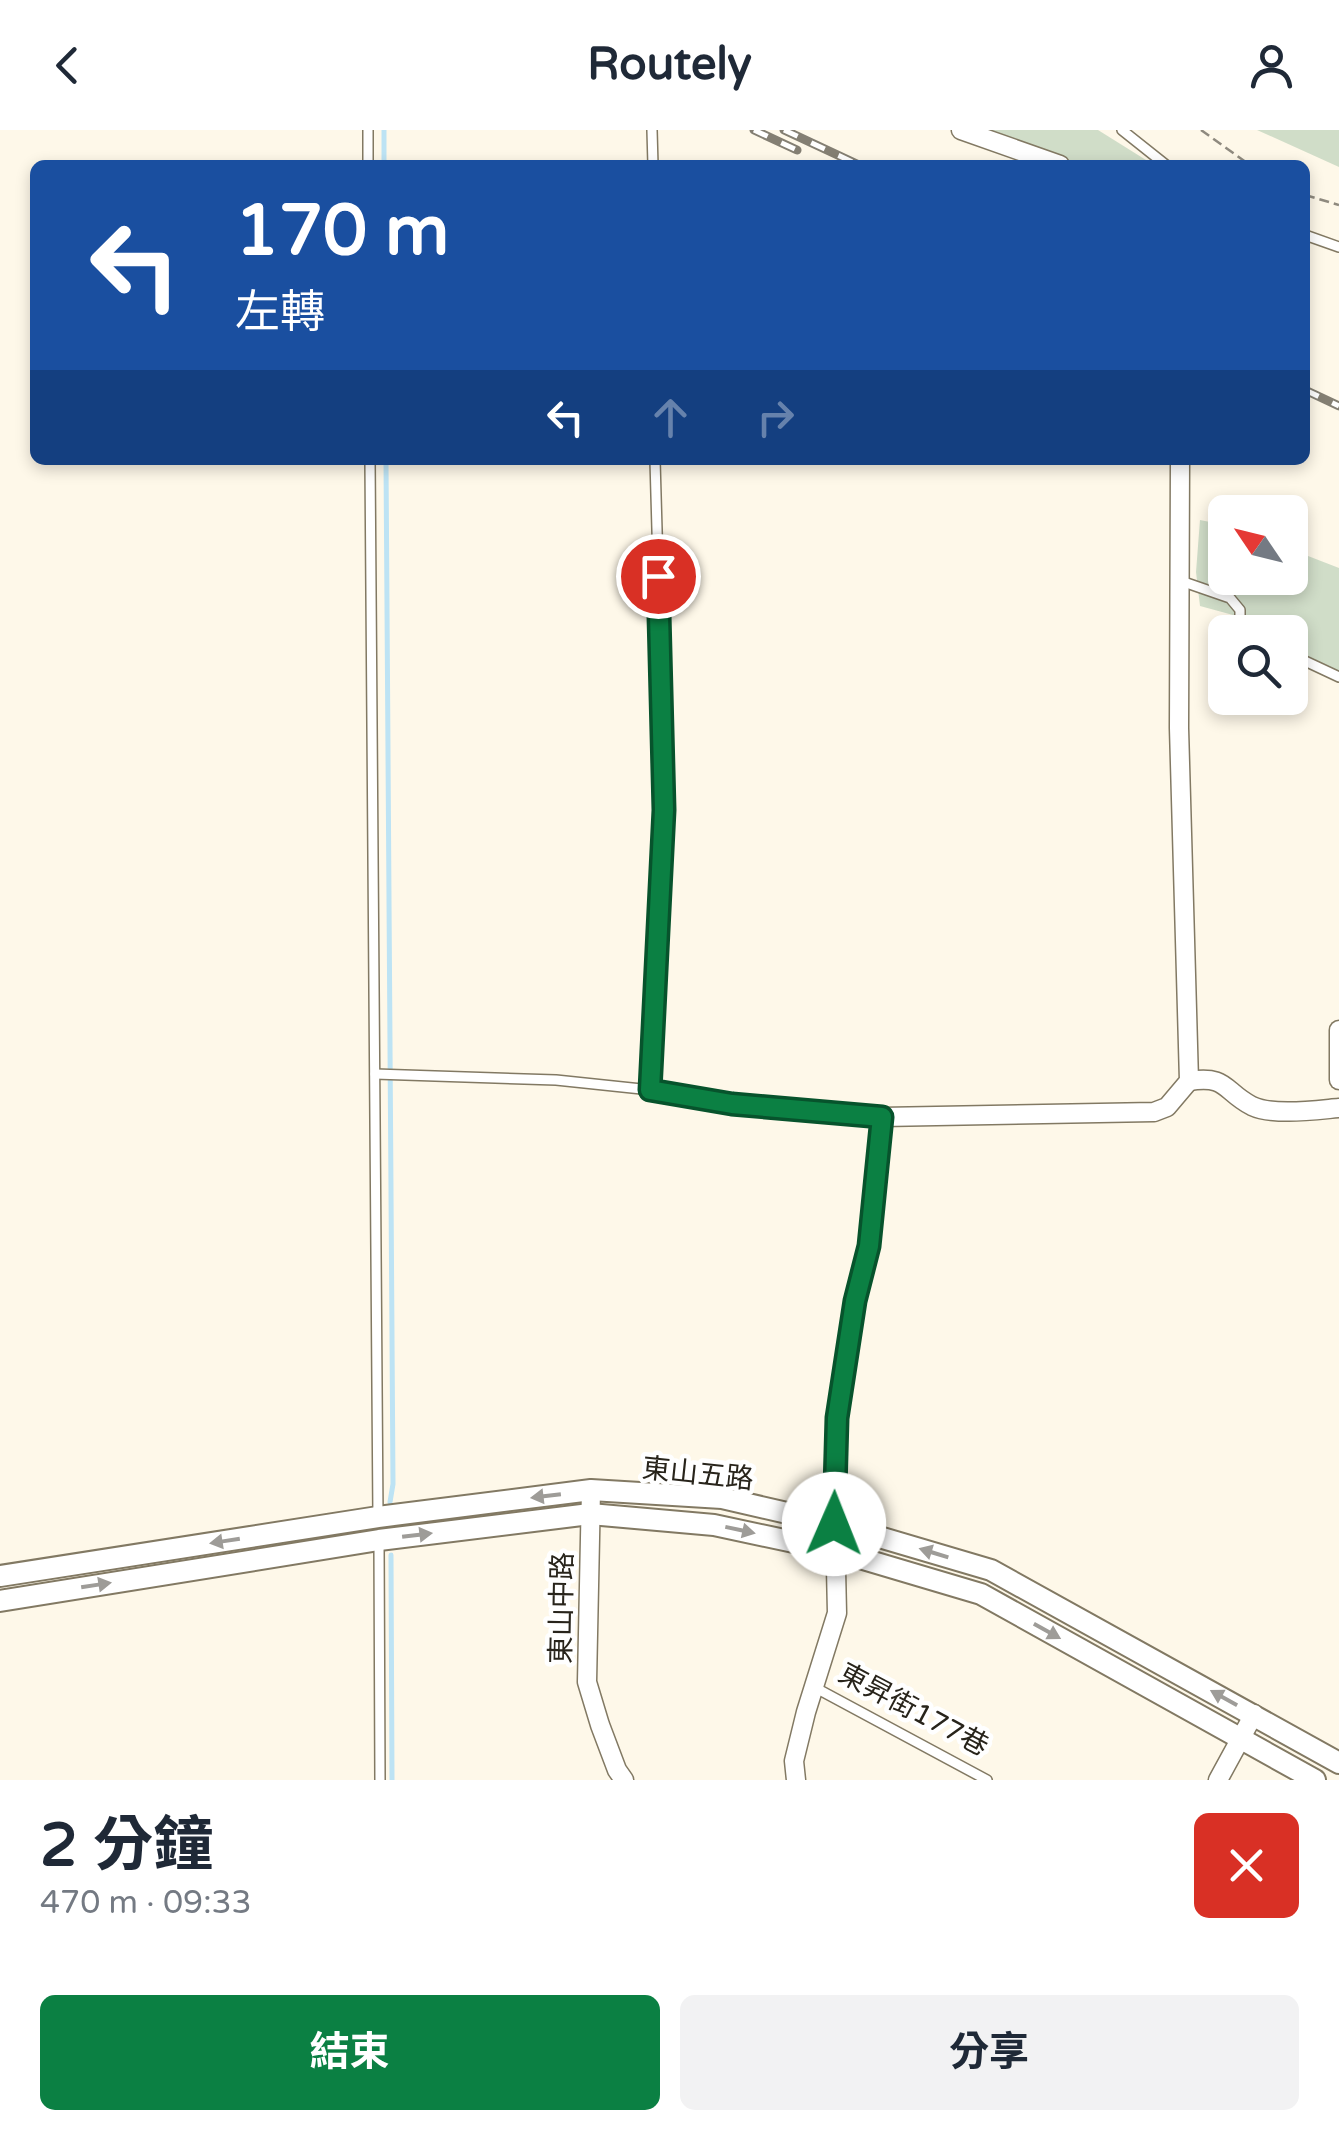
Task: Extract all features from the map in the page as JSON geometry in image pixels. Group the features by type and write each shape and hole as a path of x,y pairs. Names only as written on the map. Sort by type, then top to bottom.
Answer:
{"street":[{"path":"961,130 1046,160"},
{"path":"1180,465 1178,728 1189,1081"},
{"path":"1339,1030 1339,1080"},
{"path":"882,1117 1154,1112 1167,1107 1189,1081 1209,1078 1253,1106 1273,1110 1339,1108 1339,1096"},
{"name":"東昇街177巷","path":"796,1780 794,1761 837,1614 837,1418 855,1301 869,1246 882,1117"},
{"name":"東山五路","path":"0,1576 378,1517 590,1490 722,1498 834,1524 991,1570 1339,1763"},
{"name":"東山中路","path":"590,1490 587,1682 600,1726 624,1780"},
{"name":"東山五路","path":"0,1601 379,1540 590,1514 714,1524 836,1551 982,1594 1315,1780"},
{"path":"1218,1780 1254,1714"}],"lane":[{"path":"368,130 368,160"},
{"path":"652,130 652,160"},
{"path":"1122,130 1160,160"},
{"path":"1310,237 1339,247"},
{"path":"370,465 380,1780"},
{"path":"650,1090 664,810 655,465"},
{"path":"1178,580 1230,598 1240,615"},
{"path":"1308,662 1339,677"},
{"path":"375,1074 556,1080 732,1104 882,1117"},
{"name":"東昇街177巷","path":"814,1687 986,1780"}],"path":[{"path":"1201,130 1243,160"},
{"path":"1310,196 1339,205"}],"green space":[{"path":"987,130 1098,130 1146,160 1069,160"},
{"path":"1257,130 1339,130 1339,167"},
{"path":"1200,520 1208,522 1208,595 1308,595 1308,556 1339,568 1339,675 1308,663 1308,615 1233,615 1200,606 1196,572"}],"waterway":[{"path":"384,130 384,160"},
{"path":"386,465 393,1484 390,1502"},
{"path":"391,1555 392,1780"}],"railway":[{"path":"754,130 797,150"},
{"path":"784,130 848,160"},
{"path":"1310,392 1339,406"}],"route":[{"path":"658,576 664,810 650,1090 732,1104 882,1117 869,1246 855,1301 837,1418 834,1524"}]}
